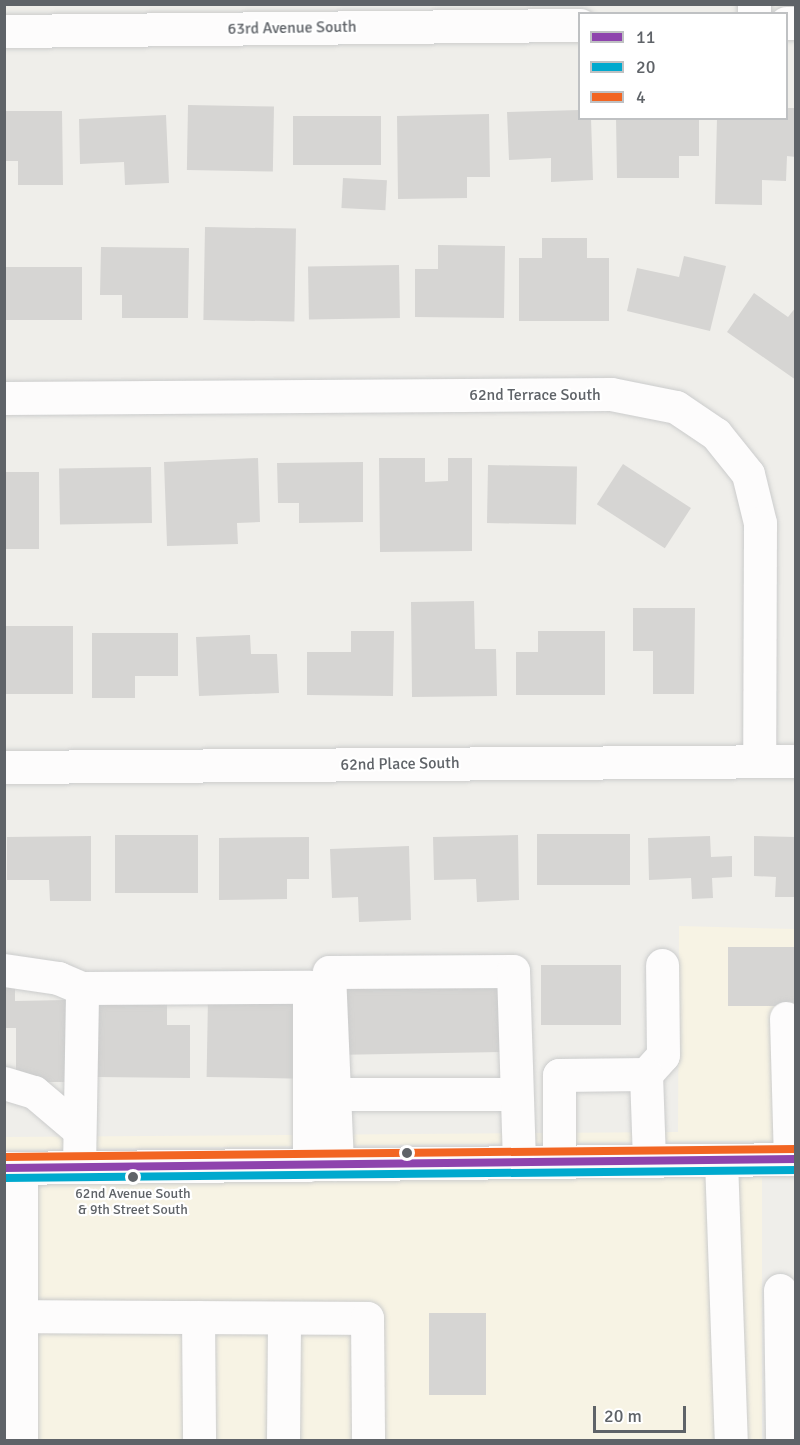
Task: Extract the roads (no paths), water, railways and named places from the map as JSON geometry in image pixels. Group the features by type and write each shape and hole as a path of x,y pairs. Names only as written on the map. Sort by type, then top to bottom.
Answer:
{"street":[{"name":"63rd Avenue South","path":"4,31 578,25"},
{"name":"62nd Terrace South","path":"4,398 610,394 676,407 716,434 748,474 760,523 759,761"},
{"name":"62nd Place South","path":"4,768 795,761"},
{"path":"649,1161 646,1074 663,1055 662,965"},
{"path":"4,970 58,978 82,988 309,987 323,1164"},
{"path":"323,1164 332,1094 329,972 513,971 519,1162"},
{"path":"79,1167 82,988"},
{"path":"21,1440 14,1316 13,1168 793,1159 786,1018"},
{"path":"560,1162 560,1075 646,1074"},
{"path":"4,1083 34,1092 79,1130"},
{"path":"332,1094 516,1094"},
{"path":"721,1160 731,1440"},
{"path":"780,1290 782,1440"},
{"path":"14,1316 367,1318 368,1440"},
{"path":"198,1317 199,1440"},
{"path":"283,1440 284,1318"}],"place":[{"name":"62nd Avenue South & 9th Street South","path":"133,1177"}]}
